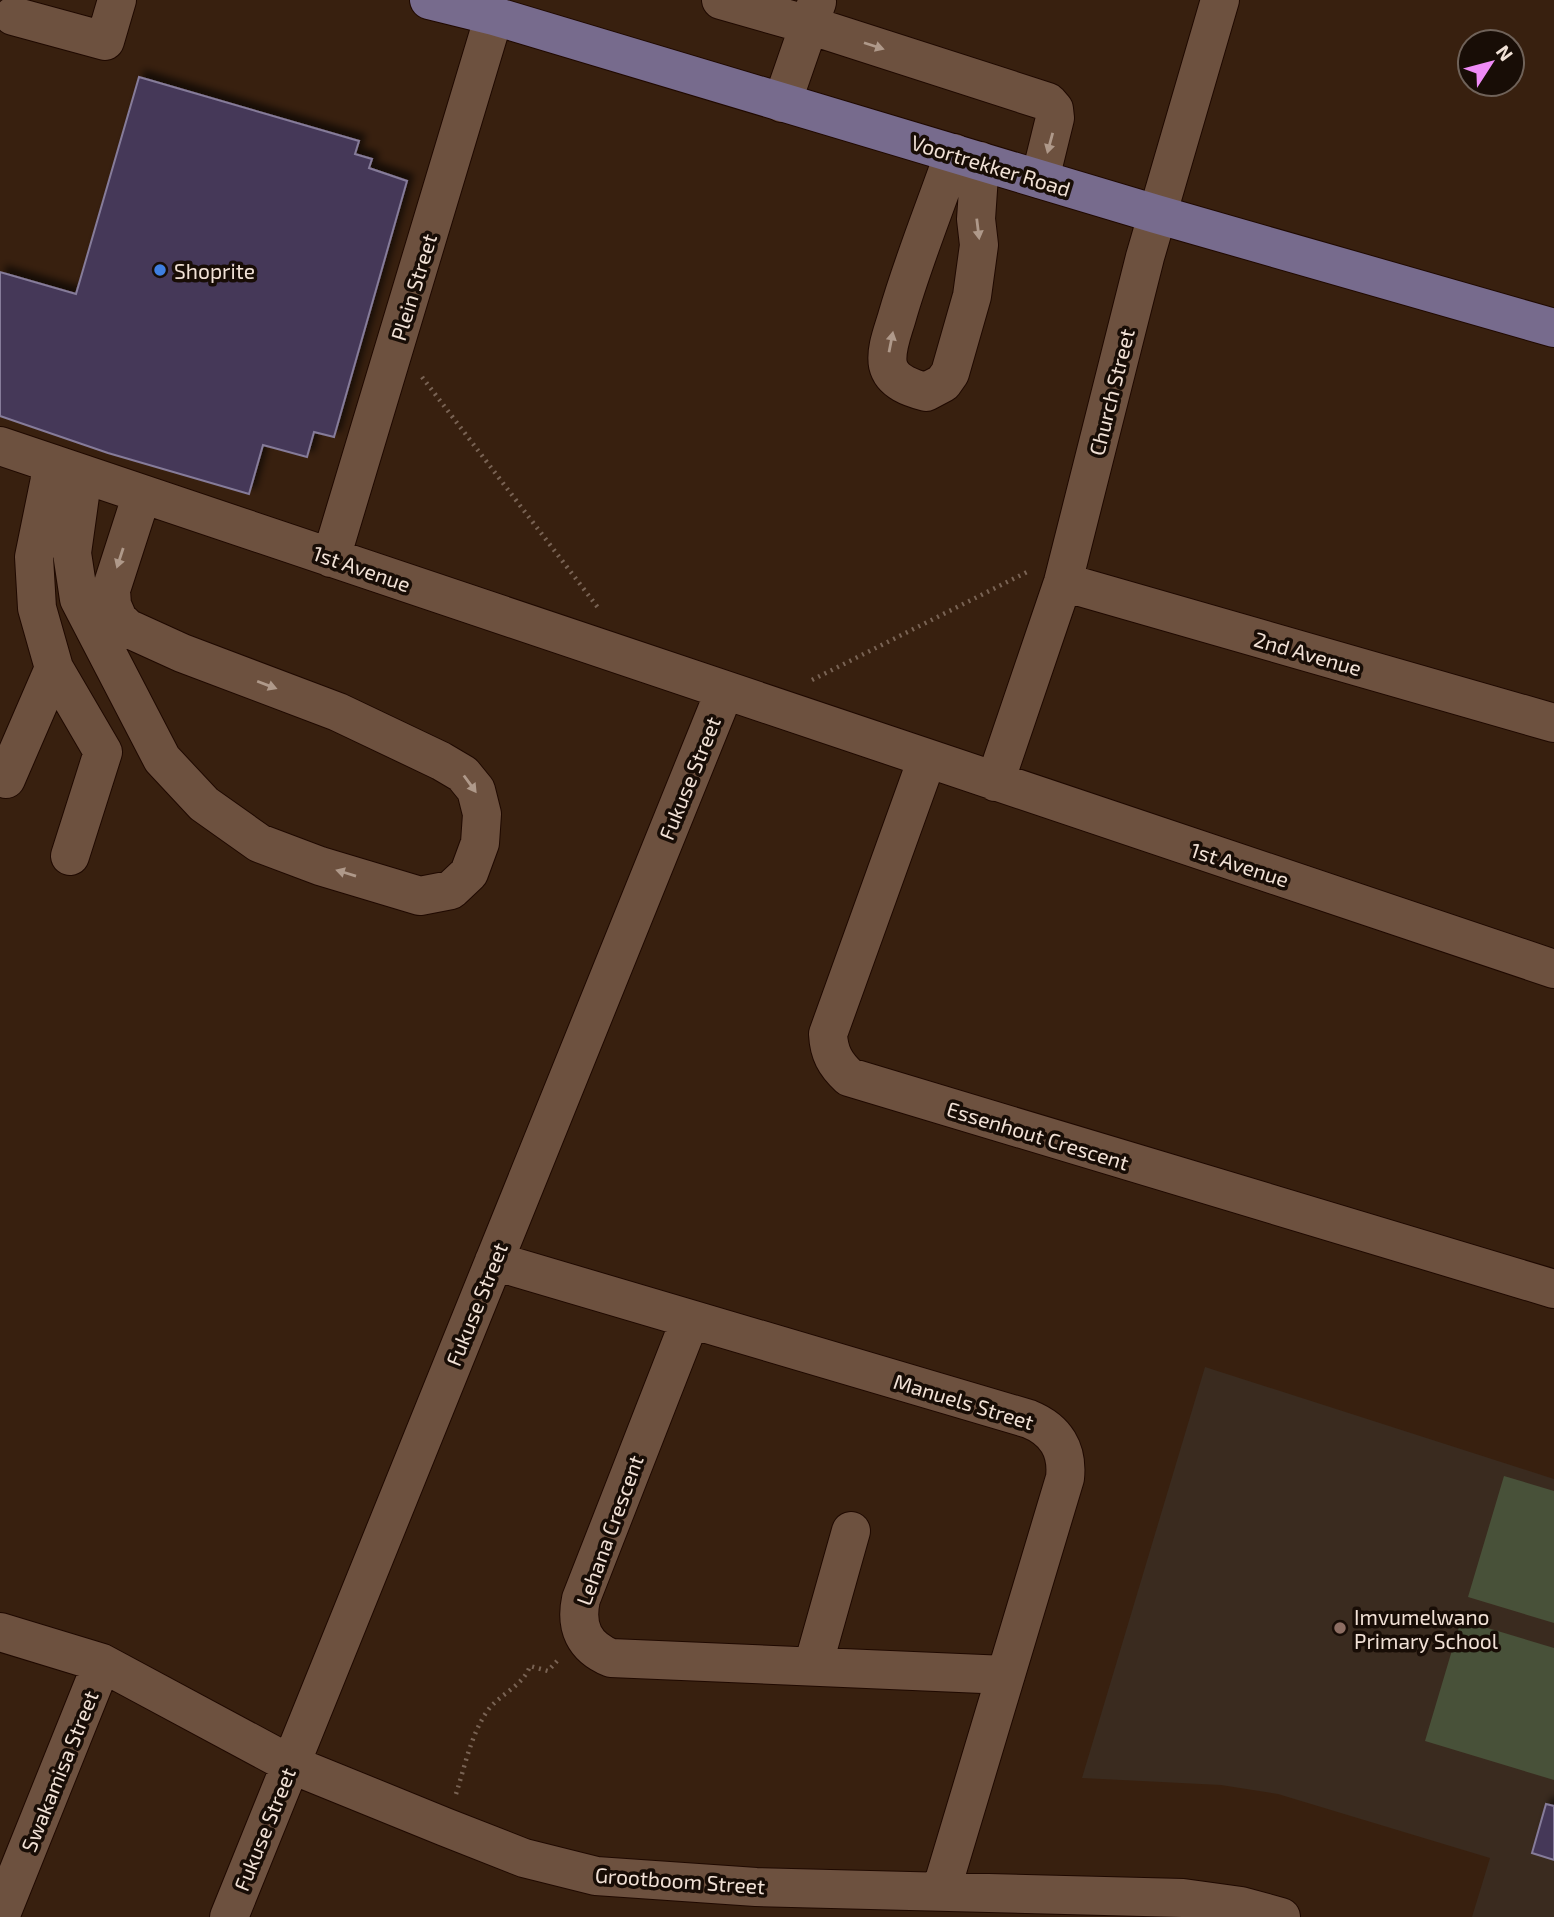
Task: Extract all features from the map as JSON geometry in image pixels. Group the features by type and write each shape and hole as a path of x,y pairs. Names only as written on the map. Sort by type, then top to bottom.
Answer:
{"main road":[{"name":"Voortrekker Road","path":"480,8 782,103 1554,328"}],"street":[{"path":"13,16 105,41 117,0"},
{"path":"721,0 813,12 1048,102 1054,108 1055,118 1040,179"},
{"name":"Church Street","path":"995,782 1063,582 1156,214 1220,0"},
{"name":"Plein Street","path":"331,558 396,342 480,8"},
{"path":"782,103 813,12"},
{"path":"967,157 979,244 972,296 950,373 943,383 926,392 911,387 892,374 888,364 890,342 924,231 967,157"},
{"name":"1st Avenue","path":"0,446 1554,969"},
{"path":"68,469 72,554 79,599 162,759 204,804 259,843 320,866 421,896 451,890 469,873 480,843 482,814 476,790 463,774 338,712 182,653 127,628 118,619 112,605 111,590 142,494"},
{"path":"68,469 34,557 37,608 54,668 103,752 70,856"},
{"name":"2nd Avenue","path":"1063,582 1554,723"},
{"path":"6,779 54,668"},
{"name":"Fukuse Street","path":"229,1917 725,691"},
{"name":"Essenhout Crescent","path":"927,759 828,1034 833,1058 849,1077 1554,1289"},
{"name":"Manuels Street","path":"494,1261 1029,1419 1043,1424 1054,1434 1065,1456 1065,1478 941,1891"},
{"name":"Lehana Crescent","path":"690,1320 581,1599 579,1623 582,1635 599,1653 611,1658 1006,1675"},
{"path":"813,1666 851,1531"},
{"name":"Grootboom Street","path":"0,1632 103,1663 290,1763 445,1827 524,1858 596,1876 751,1902 941,1891 1182,1898 1241,1906 1281,1917"},
{"name":"Swakamisa Street","path":"0,1917 8,1873 103,1663"}],"path":[{"path":"396,342 615,630 606,651"},
{"path":"792,714 797,688 862,653 1030,571 1063,582"},
{"path":"445,1827 477,1729 489,1708 527,1675 530,1666 548,1671 582,1635"}],"shaded area":[{"name":"Imvumelwano Primary School","path":"1205,1367 1554,1479 1554,1917 1472,1917 1490,1858 1278,1794 1221,1785 1082,1778"}],"green space":[{"path":"1504,1476 1554,1491 1554,1623 1468,1597"},
{"path":"1461,1620 1554,1648 1554,1780 1425,1741"}],"building":[{"path":"139,77 359,141 355,154 372,159 369,168 407,181 334,437 314,432 307,457 263,445 249,494 108,453 0,416 0,272 76,294"},
{"path":"1546,1804 1554,1806 1554,1860 1532,1853"}],"place":[{"name":"Shoprite","path":"160,270"},
{"name":"Imvumelwano Primary School","path":"1340,1628"}]}
